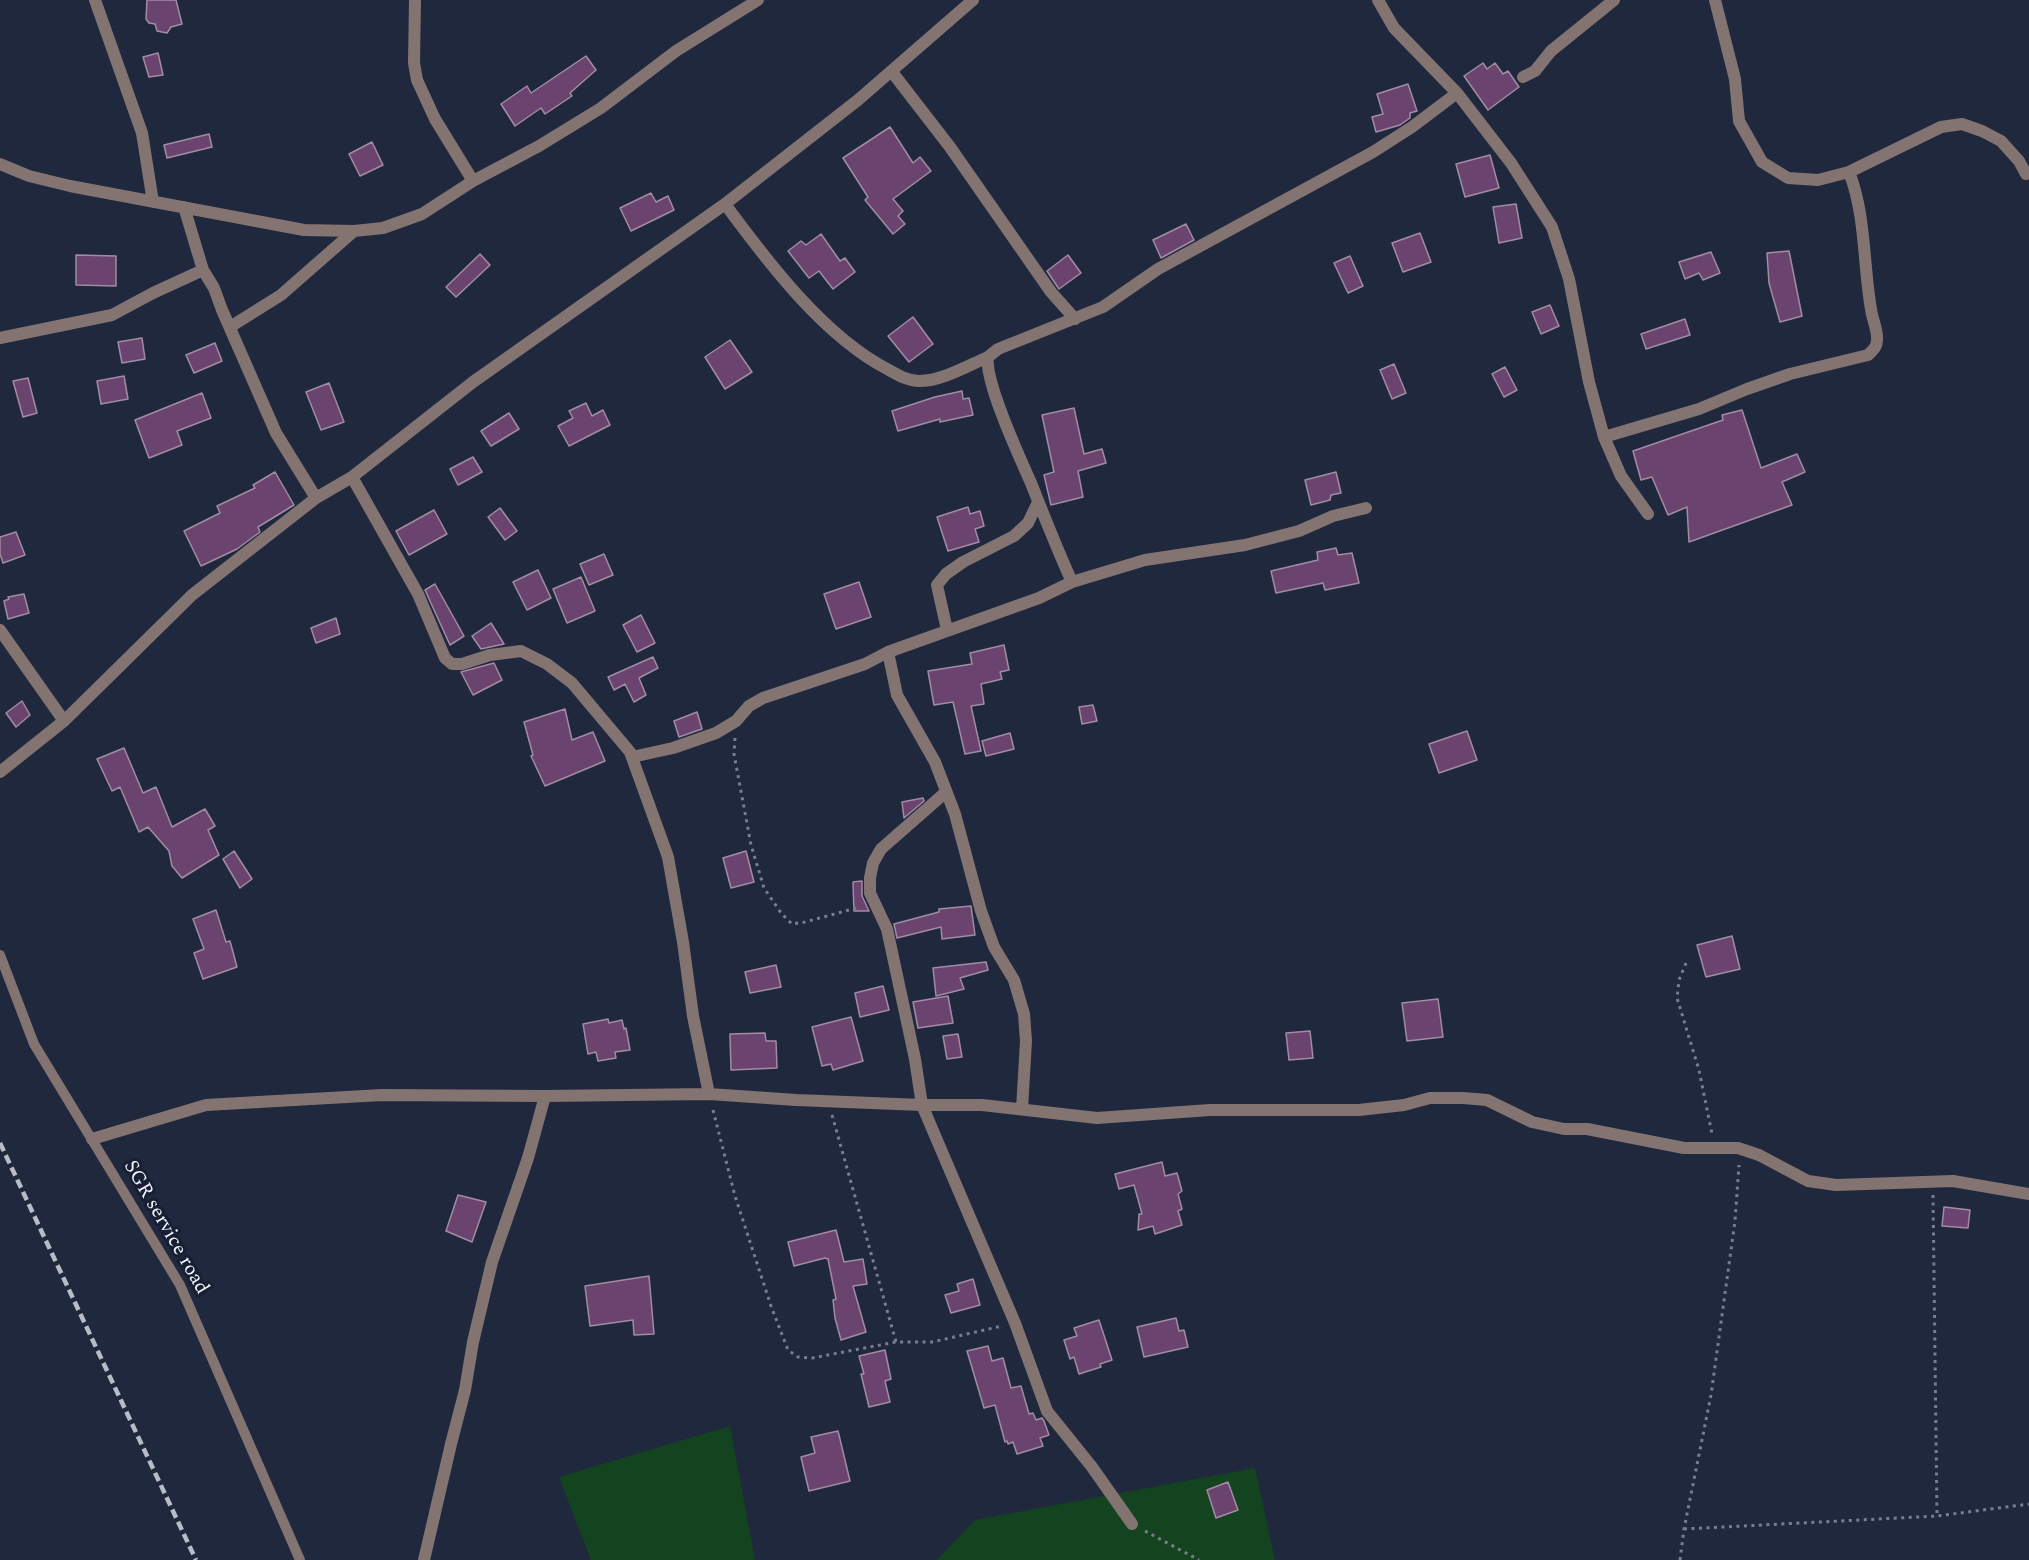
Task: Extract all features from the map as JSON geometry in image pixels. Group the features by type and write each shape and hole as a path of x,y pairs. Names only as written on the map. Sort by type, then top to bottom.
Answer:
{"street":[{"path":"95,0 142,133 153,202"},
{"path":"415,0 414,63 417,80 435,119 473,181"},
{"path":"0,164 29,176 70,186 304,230 354,231 383,228 422,214 473,181 539,146 601,108 676,51 759,0"},
{"path":"0,772 64,721 192,595 316,498 352,477 473,382 725,204 892,72 972,0"},
{"path":"1378,0 1394,28 1457,93 1511,163 1552,227 1569,279 1589,382 1604,437 1622,476 1648,514"},
{"path":"1523,77 1535,70 1551,51 1614,0"},
{"path":"1715,0 1735,79 1739,121 1762,162 1788,178 1818,180 1849,172 1941,127 1962,124 2001,141 2028,174"},
{"path":"892,72 950,147 1051,292 1075,319"},
{"path":"725,204 760,252 792,290 838,334 876,364 904,378 918,381 935,379 988,357 998,349 1103,306 1158,269 1373,152 1412,127 1457,93"},
{"path":"1604,437 1699,409 1790,374 1868,355 1876,347 1878,337 1871,309 1866,255 1855,186 1849,172"},
{"path":"184,207 203,270 214,288 276,433 316,498"},
{"path":"230,327 281,295 354,231"},
{"path":"0,338 112,315 203,270"},
{"path":"988,357 988,368 1004,420 1072,582"},
{"path":"352,477 418,594 445,658 452,664 462,664 521,651 547,664 572,683 632,757 668,857 693,1016 709,1094"},
{"path":"947,630 937,585 946,574 963,562 1014,536 1028,523 1038,502"},
{"path":"632,757 673,748 716,732 736,721 749,706 763,698 865,664 888,652 1039,598 1072,582 1145,560 1245,545 1299,531 1333,516 1366,508"},
{"path":"0,630 64,721"},
{"path":"888,652 897,695 935,762 955,814 981,911 994,947 1014,980 1024,1014 1026,1041 1022,1109"},
{"path":"946,792 881,849 873,863 870,878 870,893 887,929 915,1059 922,1105 1015,1323 1047,1411 1092,1467 1132,1524"},
{"path":"92,1139 206,1105 382,1095 709,1094 922,1105 982,1105 1097,1118 1210,1110 1359,1110 1404,1105 1430,1098 1463,1098 1487,1100 1532,1122 1564,1129 1587,1129 1684,1149 1738,1148 1759,1155 1808,1181 1836,1185 1953,1181 2029,1194"},
{"path":"424,1560 450,1444 465,1390 473,1342 492,1262 528,1158 545,1096"}],"lane":[{"name":"SGR service road","path":"0,955 34,1044 180,1285 300,1560"}],"path":[{"path":"736,721 734,754 751,845 764,888 781,913 792,924 876,906"},
{"path":"1686,963 1679,980 1677,998 1699,1070 1714,1147"},
{"path":"709,1094 735,1196 771,1306 789,1350 798,1356 812,1358 896,1342 932,1342 1015,1323"},
{"path":"828,1101 896,1342"},
{"path":"1680,1560 1711,1395 1735,1221 1740,1173 1738,1148"},
{"path":"1933,1181 1937,1516"},
{"path":"1684,1529 1937,1516 2029,1504"},
{"path":"1132,1524 1198,1560"}],"green space":[{"path":"730,1426 755,1560 591,1560 559,1477"},
{"path":"1255,1468 1275,1560 937,1560 975,1520"}],"building":[{"path":"147,0 176,0 182,24 171,27 167,33 157,31 155,24 149,23 146,19"},
{"path":"158,53 163,75 149,77 143,57"},
{"path":"586,56 596,70 570,93 572,96 545,114 541,108 515,126 501,104 527,86 531,93"},
{"path":"1483,63 1487,69 1495,63 1503,74 1508,71 1519,87 1488,110 1464,76"},
{"path":"1408,84 1417,111 1410,113 1410,118 1400,125 1376,132 1372,117 1383,114 1377,94"},
{"path":"890,127 913,163 920,157 931,171 893,199 903,211 898,216 905,224 893,234 865,200 868,197 843,158"},
{"path":"209,134 212,147 167,158 164,145"},
{"path":"372,142 383,165 360,176 349,154"},
{"path":"1490,155 1499,188 1465,197 1456,164"},
{"path":"651,193 656,202 668,196 674,210 631,231 620,208"},
{"path":"1516,204 1522,238 1499,243 1493,207"},
{"path":"1186,224 1194,240 1161,258 1153,240"},
{"path":"1420,233 1431,262 1403,272 1392,243"},
{"path":"821,234 840,261 845,258 855,272 833,289 819,271 809,278 788,251 801,241 806,245"},
{"path":"1789,251 1802,316 1780,322 1769,283 1767,253"},
{"path":"1711,252 1720,273 1703,280 1699,273 1685,279 1679,262"},
{"path":"480,254 490,265 456,297 446,287"},
{"path":"76,255 116,256 116,286 76,285"},
{"path":"1068,255 1081,273 1059,289 1047,271"},
{"path":"1350,256 1363,286 1348,293 1334,263"},
{"path":"1550,305 1559,326 1541,334 1532,312"},
{"path":"913,317 933,344 909,362 888,336"},
{"path":"1685,319 1690,335 1646,349 1641,334"},
{"path":"142,338 145,359 122,363 118,342"},
{"path":"730,340 752,372 725,389 705,357"},
{"path":"215,343 222,361 194,373 186,355"},
{"path":"1394,364 1406,393 1392,399 1380,370"},
{"path":"1505,367 1517,390 1504,397 1492,374"},
{"path":"124,376 128,399 101,404 97,381"},
{"path":"28,378 37,413 23,417 13,381"},
{"path":"329,383 344,422 321,430 306,392"},
{"path":"962,391 963,399 969,398 973,415 940,422 940,419 898,431 892,411"},
{"path":"202,393 211,418 177,431 182,445 149,458 135,420"},
{"path":"586,403 592,416 603,410 610,425 569,446 558,426 573,418 569,411"},
{"path":"1074,408 1084,454 1102,449 1106,463 1078,471 1083,497 1051,505 1044,475 1054,472 1042,415"},
{"path":"1742,410 1761,468 1797,454 1805,472 1782,482 1792,505 1689,542 1687,507 1668,515 1652,477 1641,480 1633,451 1723,420 1722,415"},
{"path":"509,413 519,429 491,446 481,431"},
{"path":"473,457 482,472 458,485 450,469"},
{"path":"275,472 294,505 258,527 260,532 237,549 201,566 184,531 220,513 217,506 255,488 253,485"},
{"path":"1336,472 1341,493 1331,495 1330,500 1311,505 1305,480"},
{"path":"968,507 970,514 980,511 984,526 975,529 979,542 948,551 937,517"},
{"path":"500,508 517,531 505,540 488,517"},
{"path":"434,510 447,534 409,555 396,531"},
{"path":"16,532 25,555 3,563 0,554 0,537"},
{"path":"1336,548 1338,555 1352,553 1359,583 1325,590 1323,583 1276,593 1271,571 1318,560 1317,552"},
{"path":"604,554 613,575 589,585 580,564"},
{"path":"538,570 551,598 527,610 513,582"},
{"path":"581,577 595,611 567,623 553,589"},
{"path":"859,582 871,617 836,629 824,594"},
{"path":"435,584 464,636 450,645 425,590"},
{"path":"24,594 29,613 8,619 4,601 9,599 8,597"},
{"path":"641,615 655,643 637,652 623,625"},
{"path":"336,618 340,634 316,643 311,628"},
{"path":"491,623 504,644 481,649 472,636"},
{"path":"1004,645 1009,670 1000,672 1002,679 981,684 984,704 971,706 981,751 965,754 953,702 934,705 928,671 972,664 970,653"},
{"path":"653,657 658,668 639,678 646,695 634,702 625,684 614,690 608,677"},
{"path":"494,663 502,680 473,695 461,672"},
{"path":"22,701 30,715 16,727 6,713"},
{"path":"1093,705 1097,721 1082,724 1079,707"},
{"path":"565,709 572,740 593,732 605,761 545,786 531,756 533,755 524,722"},
{"path":"697,712 702,729 679,737 674,721"},
{"path":"1467,731 1477,760 1439,773 1429,744"},
{"path":"1010,733 1014,749 986,756 982,741"},
{"path":"124,748 143,793 156,787 172,827 205,809 215,826 208,830 219,855 182,878 172,866 169,851 148,827 139,832 120,787 112,791 97,759"},
{"path":"923,798 924,801 904,818 902,802"},
{"path":"234,851 252,879 240,888 223,859"},
{"path":"746,851 754,882 731,888 723,858"},
{"path":"862,881 862,896 869,911 854,911 853,882"},
{"path":"971,906 975,935 942,939 941,927 897,938 894,924 939,912 939,909"},
{"path":"216,910 226,942 230,941 237,967 203,979 194,953 204,949 193,919"},
{"path":"1732,936 1740,969 1706,977 1697,945"},
{"path":"986,962 988,970 960,978 964,989 936,996 933,968"},
{"path":"776,965 781,987 750,993 745,972"},
{"path":"883,986 889,1010 860,1017 855,993"},
{"path":"948,996 953,1023 918,1028 913,1002"},
{"path":"1438,999 1443,1037 1407,1041 1402,1003"},
{"path":"851,1017 863,1061 833,1070 831,1064 822,1066 812,1027"},
{"path":"608,1019 609,1023 622,1020 624,1029 626,1028 630,1050 615,1052 616,1058 598,1061 596,1052 588,1054 583,1024"},
{"path":"1310,1031 1313,1058 1289,1060 1286,1033"},
{"path":"765,1033 766,1041 776,1041 777,1068 731,1070 730,1034"},
{"path":"958,1034 962,1057 947,1059 943,1036"},
{"path":"1162,1162 1165,1176 1177,1173 1182,1191 1178,1194 1182,1209 1178,1211 1182,1225 1155,1234 1153,1226 1138,1230 1139,1214 1142,1214 1134,1185 1119,1189 1115,1174"},
{"path":"458,1195 486,1202 472,1242 446,1231"},
{"path":"1944,1207 1970,1210 1968,1228 1942,1226"},
{"path":"836,1230 844,1262 863,1259 867,1284 853,1286 866,1332 841,1340 835,1318 833,1300 836,1299 828,1259 794,1266 788,1242"},
{"path":"649,1276 654,1334 634,1335 633,1320 590,1326 585,1286"},
{"path":"973,1279 980,1305 951,1313 945,1295 959,1291 957,1284"},
{"path":"1176,1318 1179,1331 1184,1330 1188,1347 1144,1357 1137,1327"},
{"path":"1099,1320 1112,1360 1100,1364 1101,1367 1079,1374 1074,1357 1070,1359 1064,1340 1077,1336 1074,1328"},
{"path":"988,1346 992,1361 1003,1358 1011,1388 1021,1386 1029,1414 1033,1413 1036,1420 1042,1418 1044,1421 1049,1435 1040,1438 1043,1446 1017,1454 1013,1442 1008,1444 1007,1441 1005,1442 995,1405 984,1408 967,1351"},
{"path":"885,1350 891,1379 885,1381 890,1402 869,1407 859,1356"},
{"path":"838,1431 850,1481 809,1491 801,1457 815,1453 811,1437"},
{"path":"1228,1482 1238,1510 1216,1518 1207,1490"}],"railway":[{"path":"0,1143 196,1560"}]}
